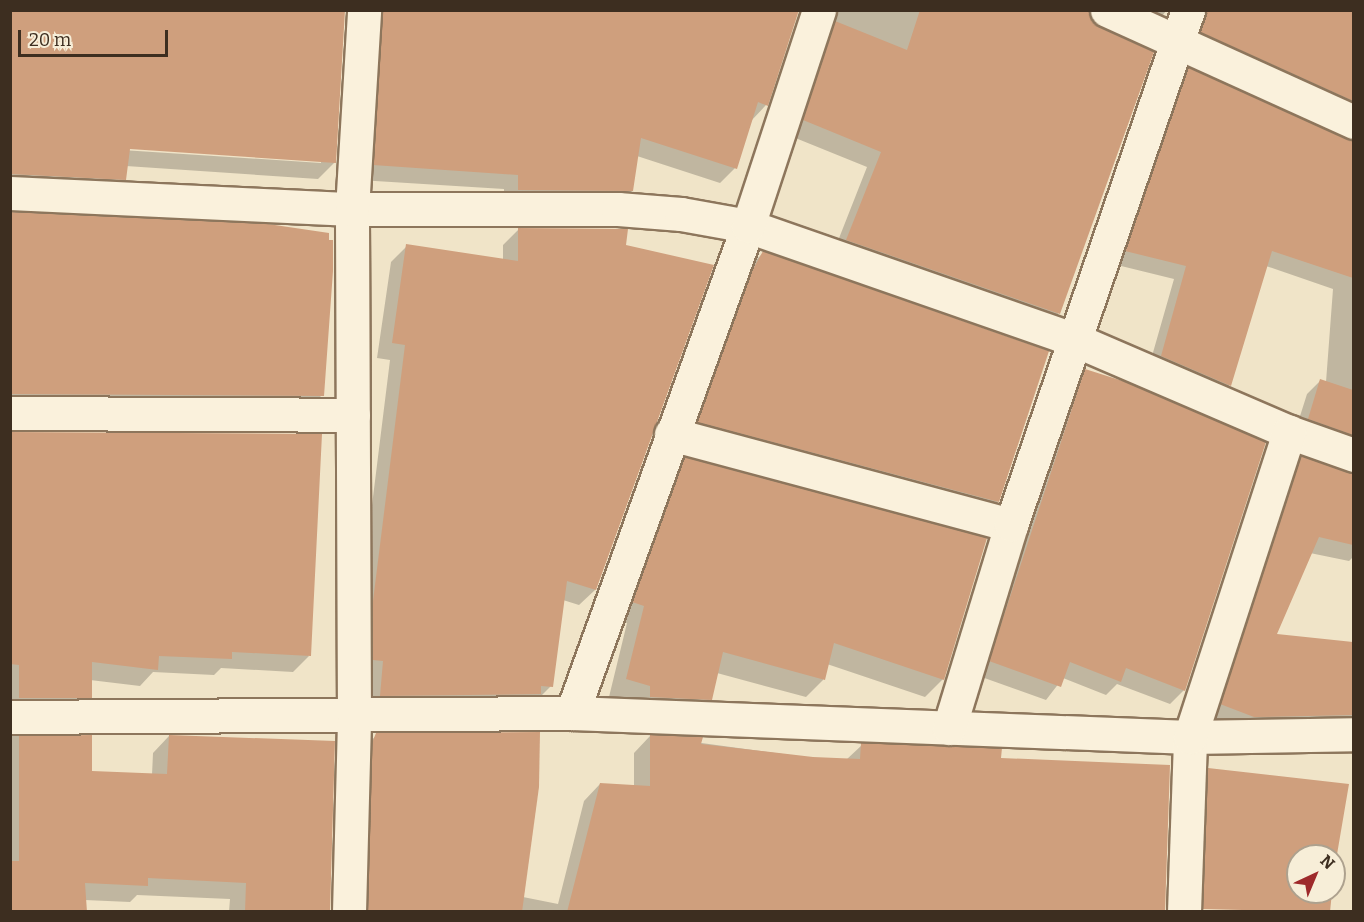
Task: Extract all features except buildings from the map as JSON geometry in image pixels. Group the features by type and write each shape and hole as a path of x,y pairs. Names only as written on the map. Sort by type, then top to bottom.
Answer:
{"street":[{"path":"350,912 354,717 352,210 364,10"},
{"path":"572,713 748,226 819,10"},
{"path":"1107,10 1353,122"},
{"path":"949,728 1011,525 1188,10"},
{"path":"10,193 352,210 618,209 681,214 748,226 1074,339 1289,432 1353,455"},
{"path":"10,413 353,415"},
{"path":"1184,912 1190,738 1289,432"},
{"path":"671,434 1011,525"},
{"path":"10,717 354,717 572,713 1190,738 1353,734"}]}
